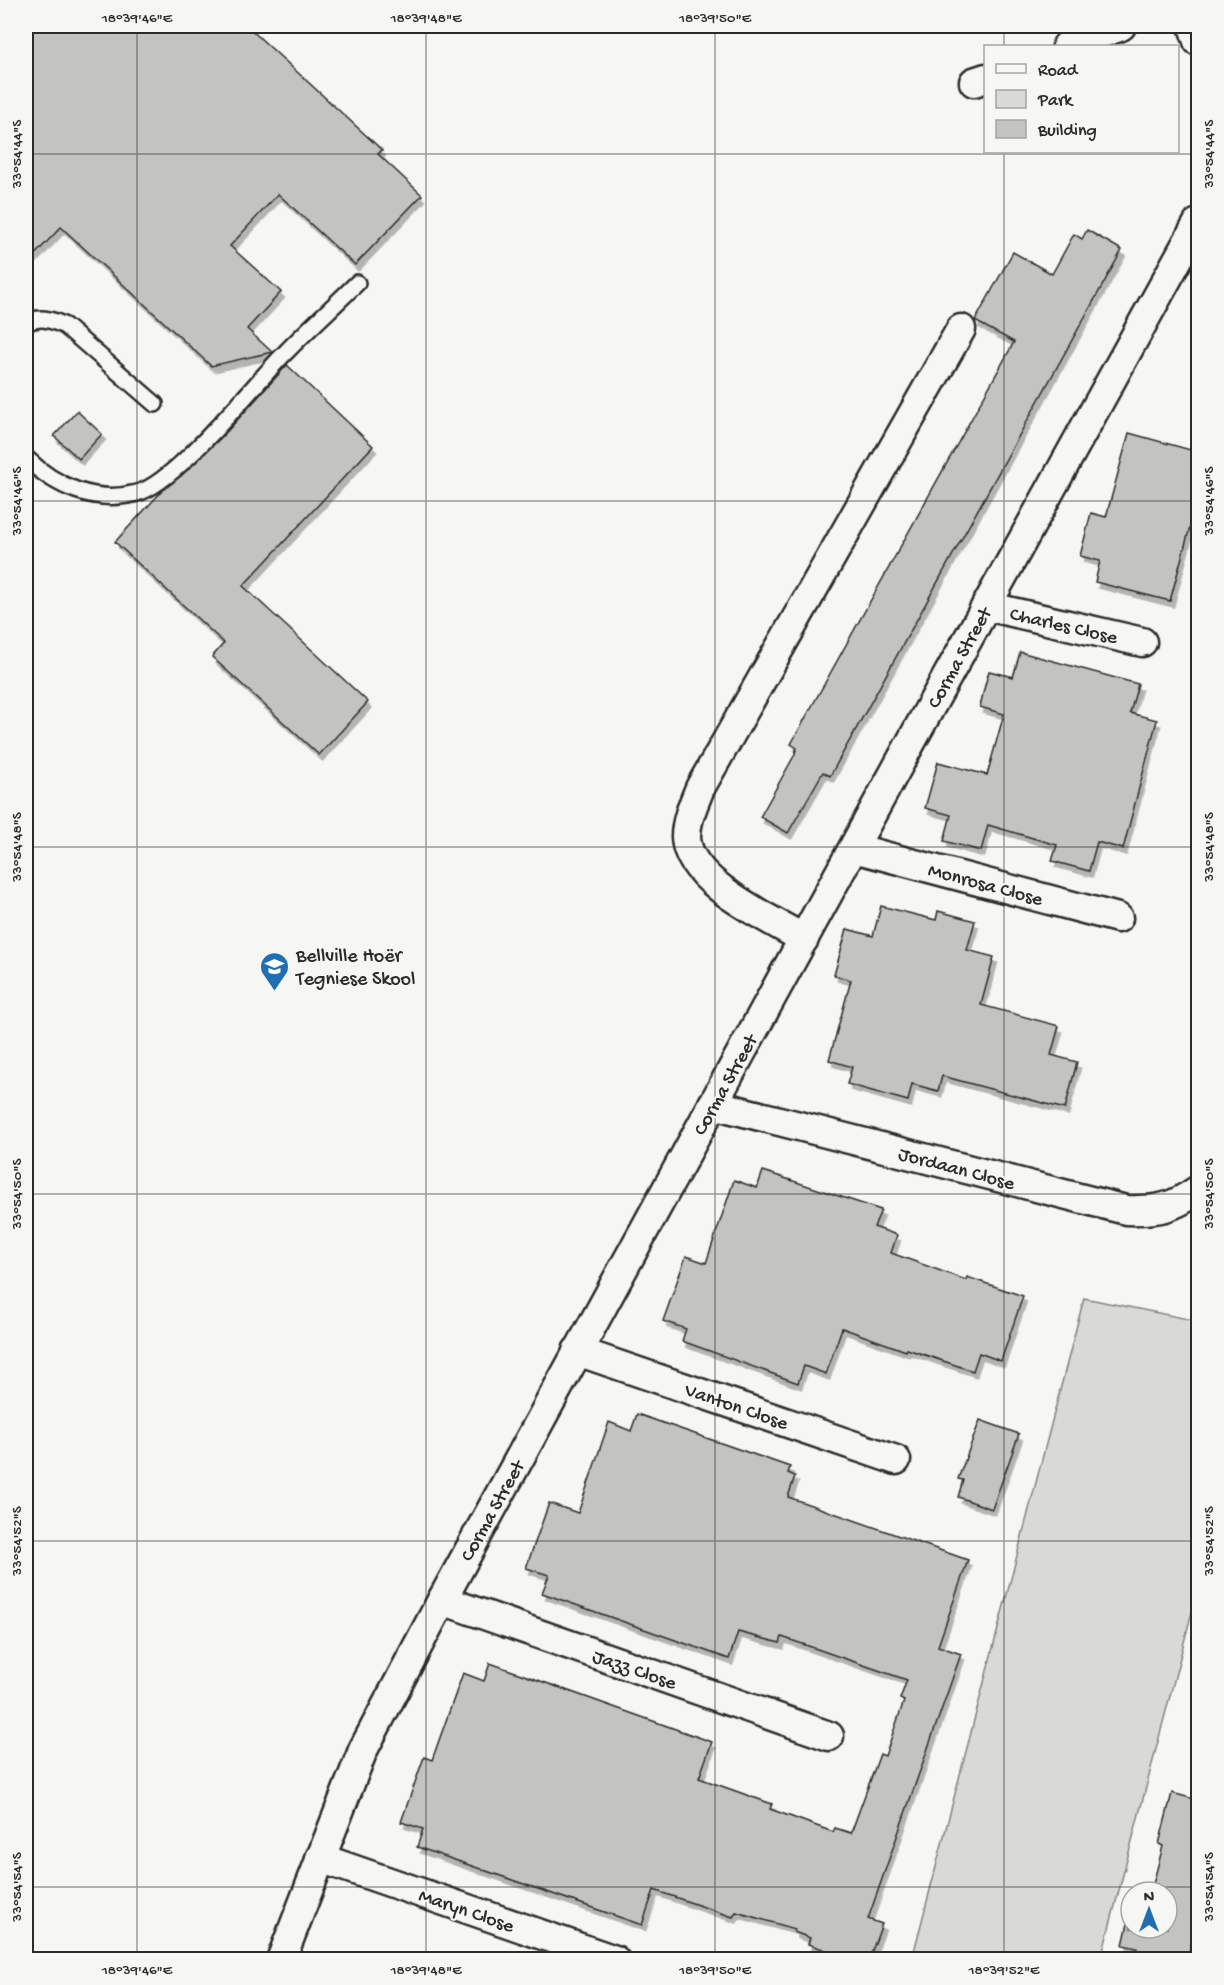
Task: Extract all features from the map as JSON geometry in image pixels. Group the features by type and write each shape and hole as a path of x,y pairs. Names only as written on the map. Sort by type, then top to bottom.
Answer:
{"street":[{"path":"1070,45 1120,26"},
{"path":"1193,26 1198,41"},
{"name":"Corma Street","path":"281,1959 363,1749 577,1351 1198,223"},
{"path":"804,939 712,882 697,868 688,850 686,836 690,814 700,788 961,329"},
{"name":"Charles Close","path":"986,606 1142,642"},
{"name":"Monrosa Close","path":"854,848 1118,918"},
{"name":"Jordaan Close","path":"713,1104 1126,1210 1156,1211 1180,1203 1198,1190"},
{"name":"Vanton Close","path":"577,1351 896,1460"},
{"name":"Jazz Close","path":"442,1600 829,1736"},
{"name":"Maryn Close","path":"320,1858 615,1959"}],"lane":[{"path":"26,458 63,487 102,498 139,493 169,476 285,353 357,284"},
{"path":"26,323 34,318 52,320 65,326 155,404"}],"green space":[{"path":"1084,1298 1198,1321 1198,1589 1122,1880 1119,1880 1119,1890 1101,1959 912,1959"}],"building":[{"path":"26,26 247,26 382,150 378,154 422,195 355,265 278,194 230,246 281,292 247,329 272,352 211,366 61,227 26,264"},
{"path":"1087,230 1122,250 830,776 823,772 788,833 760,817 794,756 797,748 791,744 1014,342 975,321 1013,252 1052,274 1074,234 1082,239"},
{"path":"287,365 373,446 243,586 368,702 319,755 212,657 224,643 115,542 162,491 221,438"},
{"path":"77,411 102,434 79,459 54,436"},
{"path":"1129,433 1198,452 1198,517 1193,516 1170,601 1095,582 1100,561 1080,556 1091,513 1106,517"},
{"path":"1020,652 1138,684 1130,713 1157,720 1123,849 1097,842 1089,871 1052,861 1057,845 988,825 981,851 944,841 951,815 925,808 938,762 987,775 1004,714 980,707 984,689 989,671 1013,677"},
{"path":"881,906 936,920 938,911 975,921 967,950 994,957 981,1005 1059,1026 1051,1055 1077,1062 1065,1109 942,1076 938,1091 912,1084 908,1101 847,1084 852,1067 829,1060 851,980 834,975 847,929 873,936"},
{"path":"763,1171 881,1210 874,1227 897,1235 891,1253 966,1280 967,1277 1023,1296 1001,1361 979,1353 973,1371 907,1349 906,1351 842,1328 826,1374 804,1366 798,1383 682,1341 686,1329 663,1321 686,1256 706,1263 734,1180 757,1188"},
{"path":"637,1414 790,1467 788,1473 795,1476 788,1497 968,1560 938,1646 961,1654 868,1919 882,1924 869,1959 852,1959 808,1944 810,1938 794,1932 795,1929 736,1912 733,1917 654,1890 642,1925 417,1847 423,1829 401,1822 424,1757 432,1760 463,1673 484,1681 490,1663 712,1742 699,1778 772,1804 770,1809 833,1832 835,1828 851,1833 880,1754 885,1756 904,1701 900,1699 907,1680 782,1637 780,1643 738,1632 729,1659 542,1593 549,1575 526,1568 549,1503 578,1513 609,1422 631,1431"},
{"path":"980,1420 1019,1434 992,1509 958,1497 963,1480 958,1479"},
{"path":"1172,1793 1198,1800 1198,1934 1194,1933 1187,1959 1134,1959 1137,1948 1123,1945 1124,1940 1179,1940 1179,1880 1154,1880 1163,1846 1159,1844"}],"place":[{"name":"Bellville Hoër Tegniese Skool","path":"275,992"}]}
